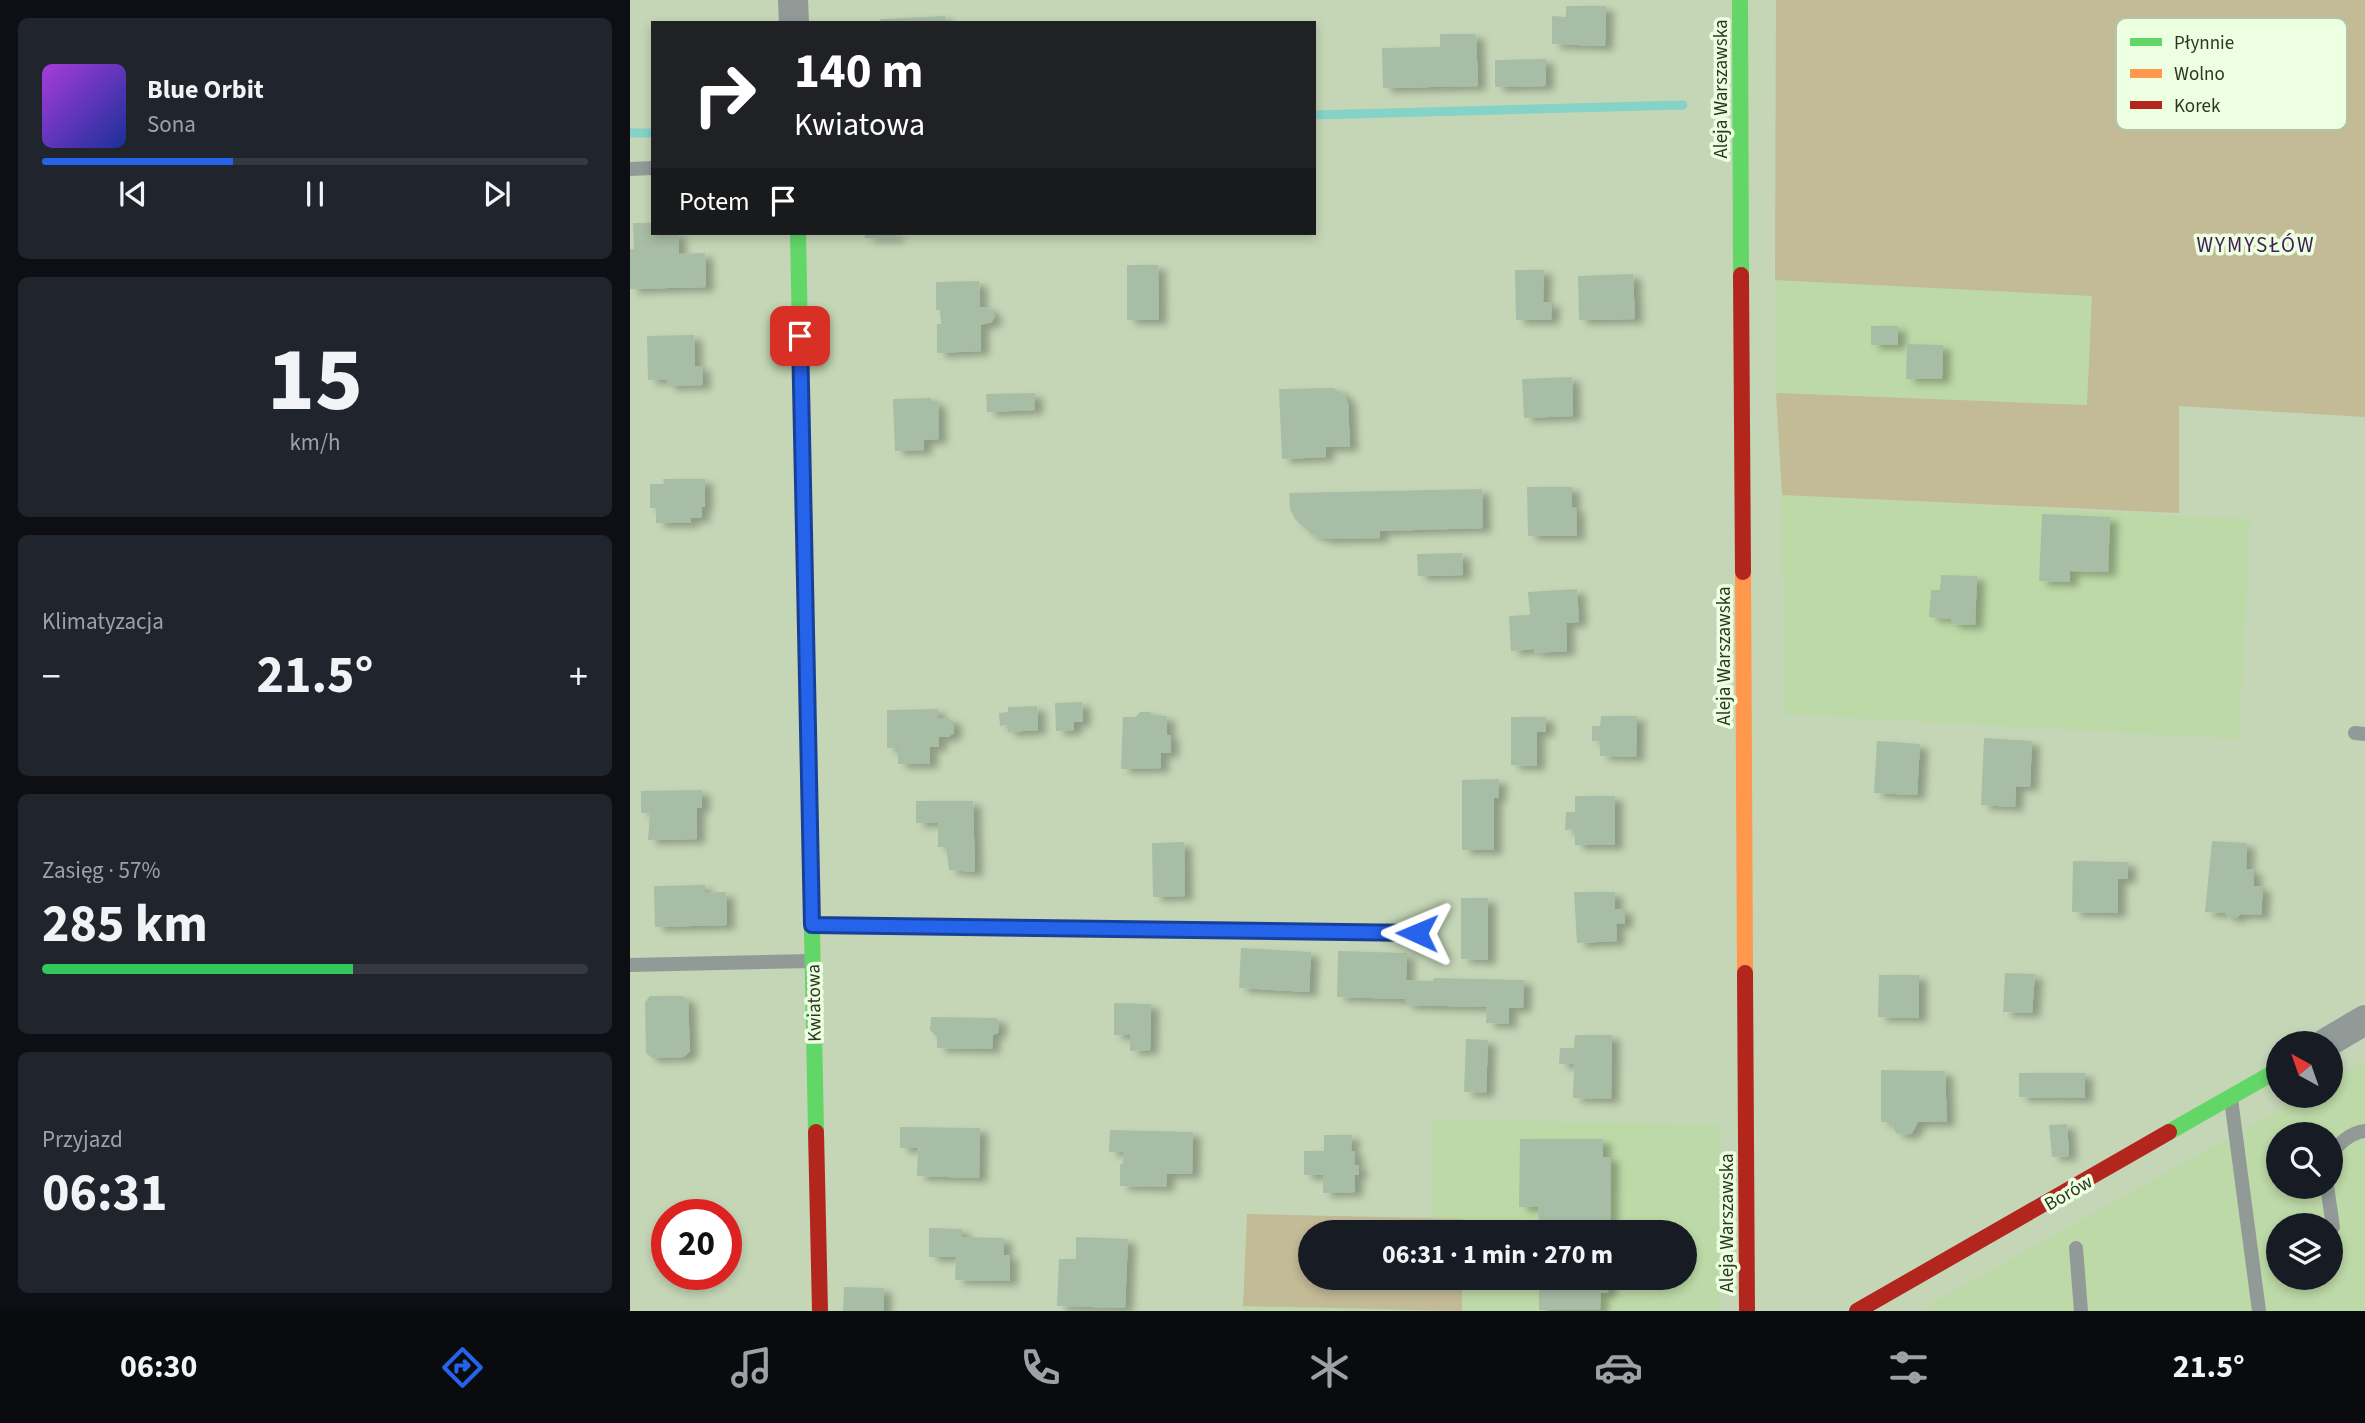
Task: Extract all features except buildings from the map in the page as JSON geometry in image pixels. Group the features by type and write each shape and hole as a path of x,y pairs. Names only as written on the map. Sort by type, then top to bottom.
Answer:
{"street":[{"path":"793,0 794,21"},
{"name":"Aleja Warszawska","path":"1740,0 1747,1311"},
{"name":"Kwiatowa","path":"798,235 820,1311"},
{"path":"2343,1033 2365,1020"},
{"name":"Borów","path":"1857,1311 2266,1077"}],"lane":[{"path":"630,169 651,168"},
{"path":"812,925 1417,933"},
{"path":"630,965 813,961"},
{"path":"2231,1098 2259,1311"},
{"path":"2343,1143 2355,1132 2365,1131"},
{"path":"2076,1248 2081,1311"}],"shaded area":[{"path":"1776,0 2365,0 2365,417 2179,406 2179,513 1782,495 1776,393 2087,405 2092,296 1775,280"},
{"path":"1775,280 2092,295 2087,405 1776,393"},
{"path":"1782,495 2250,519 2239,739 1784,714"},
{"path":"2365,1061 2365,1311 1918,1311 2282,1108 2343,1108 2343,1073"},
{"path":"1433,1120 1719,1124 1720,1311 1243,1311 1247,1214 1431,1219"},
{"path":"1247,1214 1463,1219 1298,1220 1298,1290 1462,1290 1462,1311 1243,1306"}],"waterway":[{"path":"1316,115 1683,105"},
{"path":"630,133 651,133"}],"traffic: fast":[{"path":"1740,0 1741,275"},
{"path":"798,235 804,541"},
{"path":"810,828 816,1132"},
{"path":"2169,1132 2266,1077"}],"traffic: slow":[{"path":"804,541 810,828"},
{"path":"1743,572 1745,973"}],"traffic: jam":[{"path":"1741,275 1743,572"},
{"path":"1745,973 1747,1311"},
{"path":"816,1132 820,1311"},
{"path":"1857,1311 2169,1132"}],"district":[{"name":"WYMYSŁÓW","path":"2256,245"}],"route":[{"path":"800,336 812,925 1417,933"}]}
